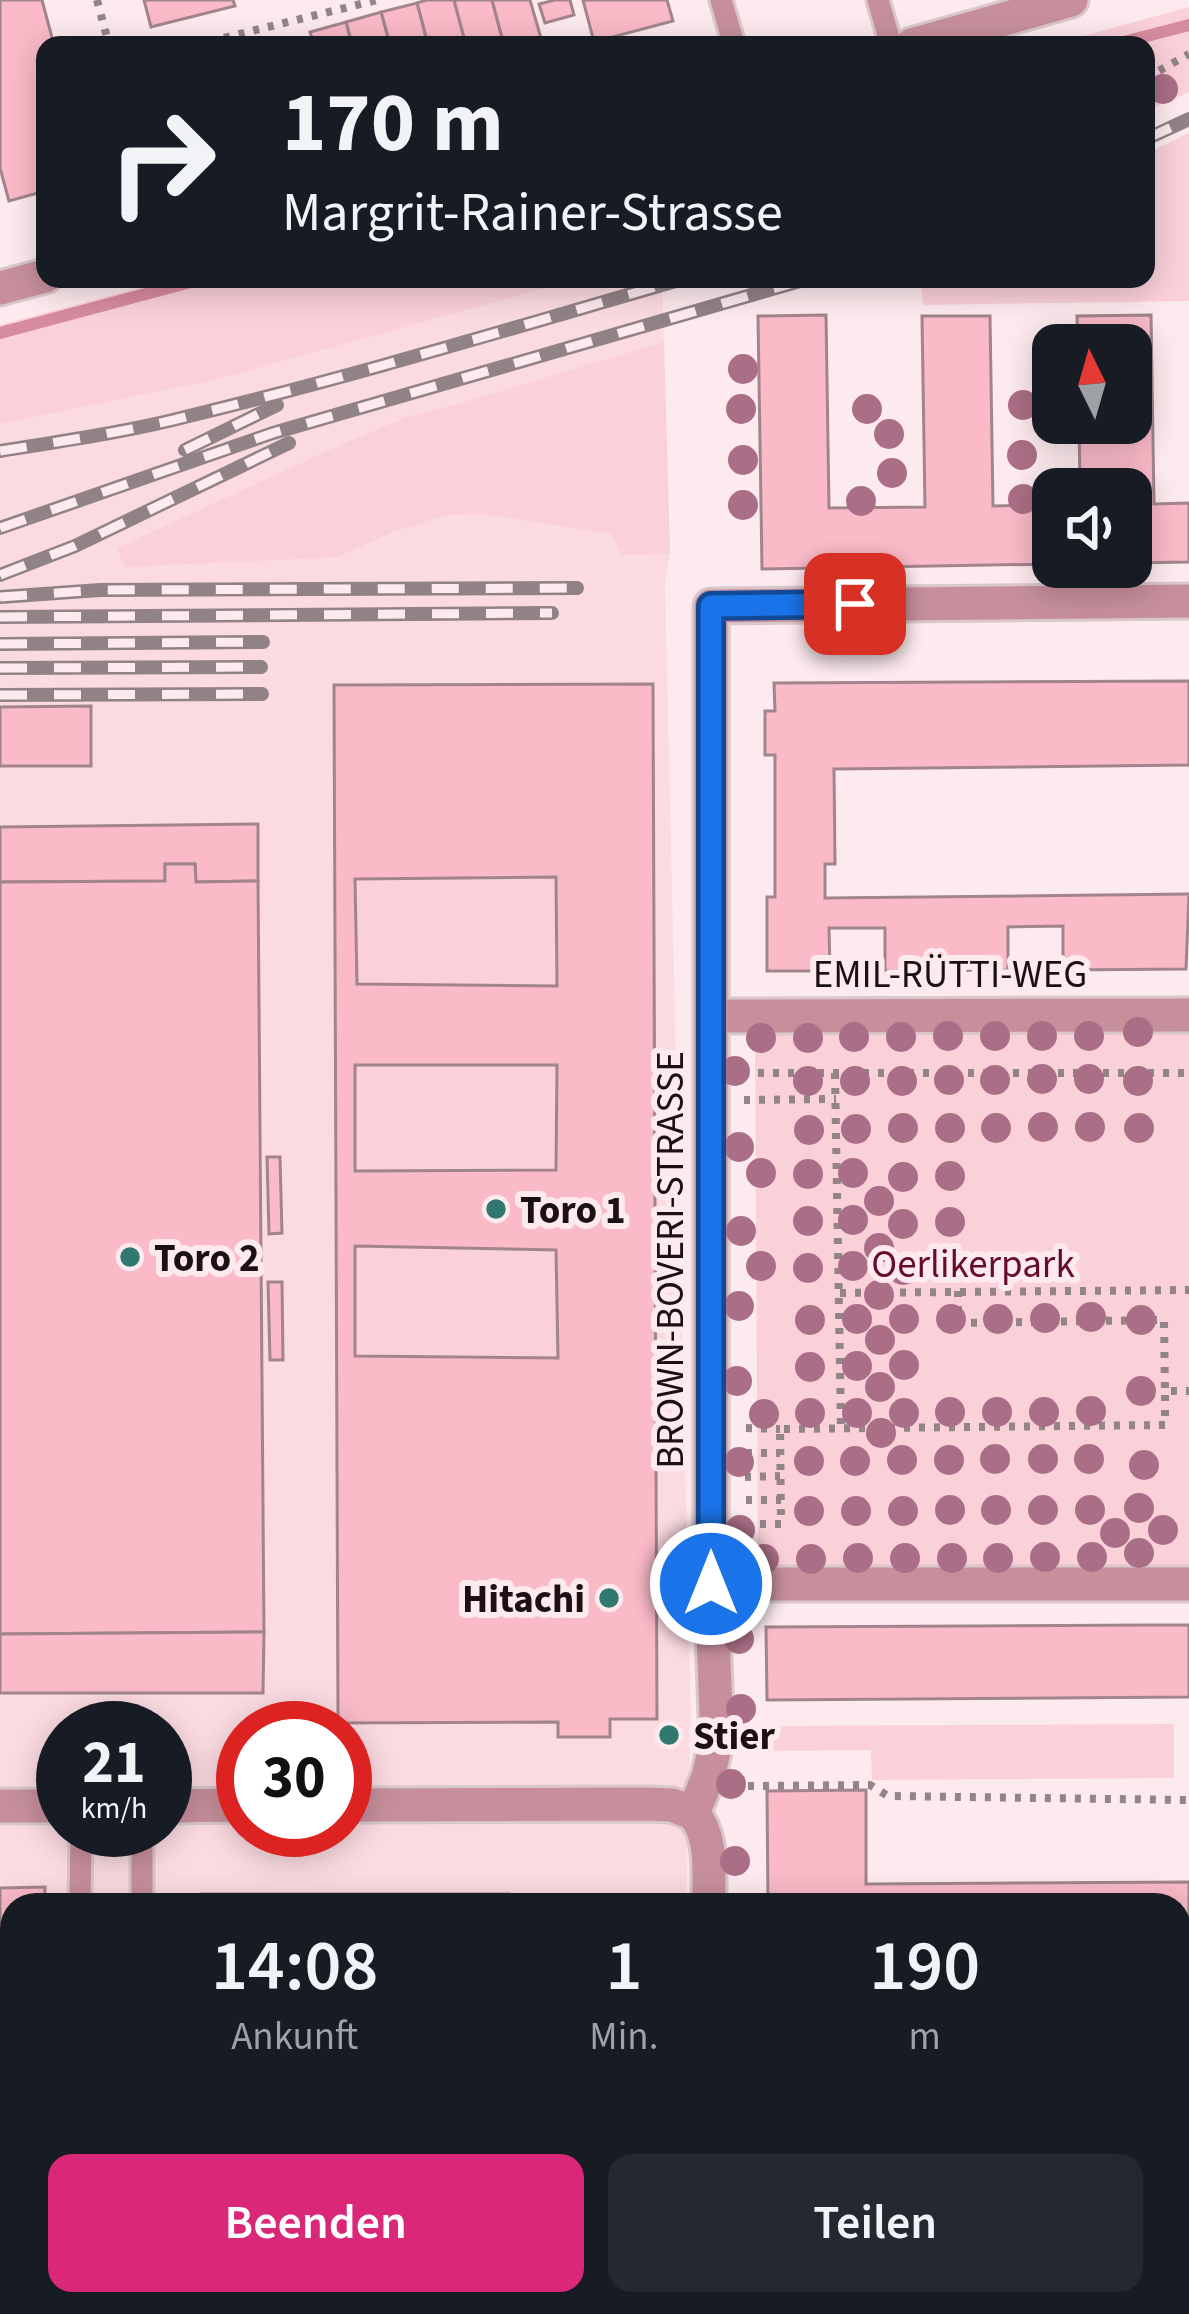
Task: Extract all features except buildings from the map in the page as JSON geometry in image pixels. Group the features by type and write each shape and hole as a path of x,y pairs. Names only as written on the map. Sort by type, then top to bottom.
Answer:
{"street":[{"path":"945,36 1071,0"},
{"path":"0,288 36,278"},
{"name":"BROWN-BOVERI-STRASSE","path":"693,1813 717,1739 711,1584 711,606 1189,601"},
{"name":"EMIL-RÜTTI-WEG","path":"712,1016 1189,1015"},
{"path":"711,1584 1189,1584"},
{"path":"372,1805 672,1805 693,1813 703,1824 709,1893"},
{"path":"0,1806 36,1806"}],"lane":[{"path":"721,0 731,36"},
{"path":"878,0 888,36"},
{"path":"80,1893 81,1857"},
{"path":"142,1857 142,1893"}],"path":[{"path":"97,0 107,36"},
{"path":"231,36 377,0"},
{"path":"1155,73 1189,55"},
{"path":"756,1073 1189,1072"},
{"path":"836,1073 841,1428"},
{"path":"756,1099 836,1099"},
{"path":"840,1294 1189,1290"},
{"path":"757,1428 1166,1425 1164,1320 958,1323 958,1291"},
{"path":"1165,1391 1189,1391"},
{"path":"745,1524 781,1524 780,1429"},
{"path":"745,1453 780,1453"},
{"path":"745,1477 780,1476"},
{"path":"745,1499 781,1500"},
{"path":"748,1786 870,1785 888,1796 1189,1799"}],"shaded area":[{"path":"546,288 662,288 691,1722 686,1893 0,1893 0,424 214,380"}],"green space":[{"path":"1189,7 1189,92 1155,107 1155,36 1084,36"},
{"path":"1189,133 1189,301 923,305 922,288 1155,288 1155,150"},
{"path":"138,288 546,288 214,380 0,424 0,325"},
{"path":"664,342 670,554 622,555 611,534 484,514 447,515 395,531 338,557 125,567 117,548 407,417"},
{"path":"556,877 557,986 357,984 355,879"},
{"name":"Oerlikerpark","path":"1189,1028 1189,1568 758,1570 755,1030"},
{"path":"355,1065 557,1065 556,1170 356,1171"},
{"path":"355,1246 556,1250 558,1358 355,1356"},
{"path":"1174,1724 1174,1778 872,1780 871,1750 773,1751 773,1726"}],"waterway":[{"path":"1147,36 1189,25"},
{"path":"0,333 168,288"}],"railway":[{"path":"1155,135 1189,119"},
{"path":"0,451 142,427 251,401 652,288"},
{"path":"0,528 273,433 776,288"},
{"path":"185,450 277,405"},
{"path":"0,575 75,546 289,443"},
{"path":"0,597 100,590 577,588"},
{"path":"0,617 552,613"},
{"path":"0,644 263,642"},
{"path":"0,668 261,667"},
{"path":"0,695 262,694"}],"place":[{"name":"Toro 1","path":"496,1209"},
{"name":"Toro 2","path":"130,1257"},
{"name":"Hitachi","path":"609,1598"},
{"name":"Stier","path":"669,1735"}],"route":[{"path":"711,1584 711,606 855,604"}]}
